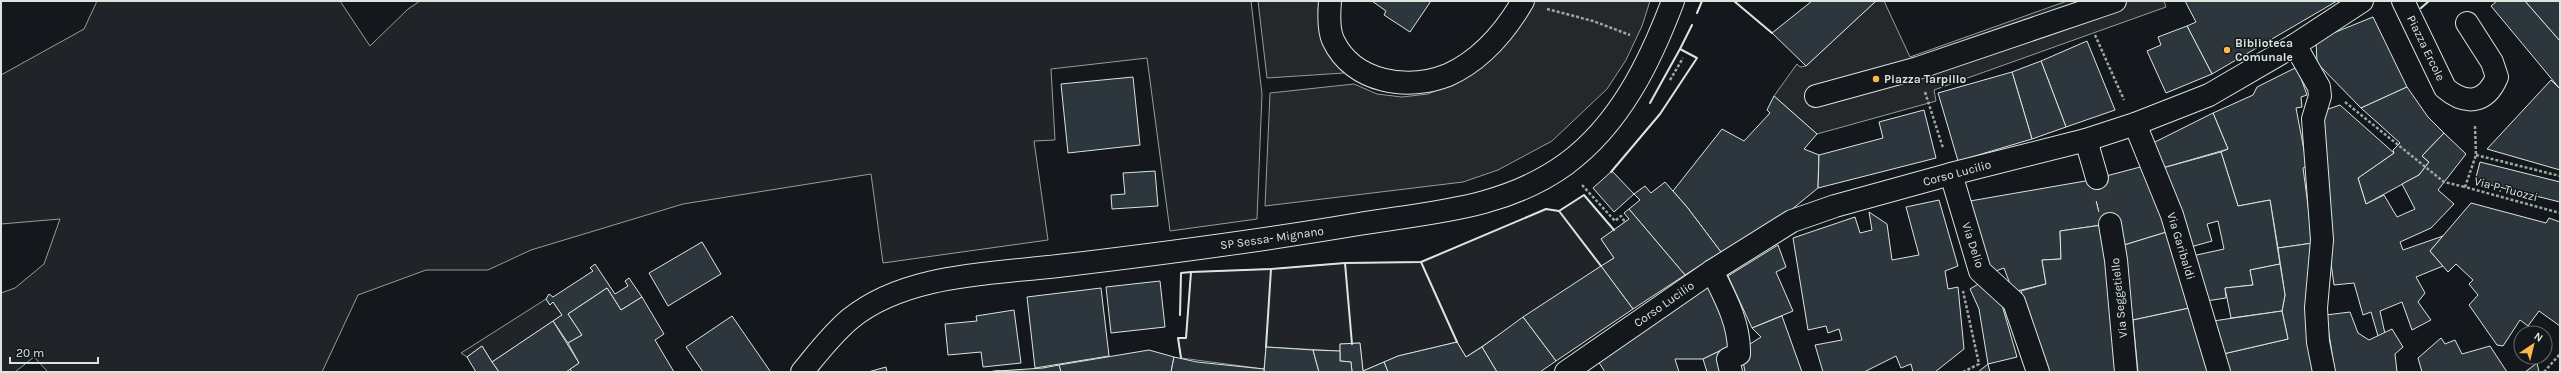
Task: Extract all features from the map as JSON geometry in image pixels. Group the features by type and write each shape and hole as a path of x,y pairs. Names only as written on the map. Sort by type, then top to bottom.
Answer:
{"street":[{"path":"1330,1 1329,15 1333,40 1347,60 1368,75 1397,84 1434,79 1463,66 1482,53 1506,29 1522,2"},
{"name":"SP Sessa- Mignano","path":"802,372 824,345 850,319 878,302 924,285 973,276 1171,252 1451,211 1508,195 1565,164 1603,129 1627,98 1651,53 1673,1"},
{"path":"1816,96 1918,68 2115,1"},
{"name":"Corso Lucilio","path":"1577,369 1712,271 1792,221 1835,206 1950,174 2086,140 2135,124 2209,95 2295,46 2362,1"},
{"name":"Piazza Ercole","path":"2403,1 2445,88 2456,98 2472,99"},
{"path":"2467,23 2492,62 2497,77 2493,86 2487,92 2472,99"},
{"path":"2295,46 2319,87 2320,96 2312,119 2322,240 2316,308 2317,335 2324,372"},
{"name":"Via Garibaldi","path":"2135,124 2172,215 2219,372"},
{"path":"2086,140 2097,178"},
{"name":"Via Delio","path":"1950,174 1980,271 2014,302 2038,372"},
{"name":"Via Seggetiello","path":"2110,224 2116,260 2126,372"},
{"path":"1712,271 1729,305 1739,339 1739,354 1728,359 1731,372"}],"path":[{"path":"1522,2 1593,21 1634,36"},
{"path":"2085,11 2135,124"},
{"path":"1918,68 1950,174"},
{"path":"2319,87 2344,101 2444,182 2465,187"},
{"name":"Via P. Tuozzi","path":"2472,99 2476,155 2465,187 2560,213"},
{"path":"2476,155 2560,176"},
{"path":"1565,164 1615,221 1621,216 1625,222"},
{"path":"1963,372 1979,364 1962,292 1967,284 1980,271"},
{"path":"2544,372 2560,354"}],"shaded area":[{"path":"97,1 340,1 370,46 408,9 420,1 1251,1 1262,94 1257,219 1170,231 1147,58 1051,69 1055,140 1034,141 1048,240 883,263 871,174 683,204 531,250 488,270 426,270 358,295 322,372 48,372 34,357 15,372 1,372 1,293 15,288 44,264 60,219 1,224 1,75 84,29"},
{"path":"1258,1 1320,1 1318,9 1326,51 1344,73 1267,78"},
{"path":"1533,1 1650,1 1642,26 1626,60 1607,89 1552,141 1498,170 1463,182 1265,206 1270,93 1354,84 1377,94 1402,97 1428,94 1444,87"},
{"name":"Piazza Tarpillo","path":"1876,1 1884,1 1910,57 2067,1 2164,1 2166,7 1934,90 1936,101 1817,134 1774,96 1797,64 1800,67 1806,66"},
{"path":"1584,195 1614,230 1601,239 1614,258 1466,357 1457,342 1398,356 1363,371 1360,343 1340,344 1340,351 1266,347 1264,369 1181,358 1178,338 1186,338 1191,272 1271,269 1345,263 1421,262 1546,209 1559,211"},
{"path":"546,299 550,305 553,302 562,315 492,362 482,346 467,357 461,353"}],"building":[{"path":"1372,1 1431,1 1410,32 1384,15 1386,11"},
{"path":"1812,1 1876,1 1806,66 1772,33"},
{"name":"Biblioteca Comunale","path":"2185,1 2337,1 2212,74 2187,26 2196,22"},
{"path":"2497,1 2525,1 2560,41 2560,89 2491,6"},
{"path":"2525,1 2560,1 2560,41"},
{"path":"2373,17 2407,87 2361,108 2317,63 2316,40"},
{"path":"2187,26 2212,74 2166,93 2147,51 2161,45 2158,37"},
{"path":"2087,41 2115,110 2066,127 2041,61"},
{"path":"2041,61 2066,127 2032,139 2012,72"},
{"path":"2297,67 2307,95 2301,97 2302,107 2296,108 2307,166 2303,168 2313,243 2278,248 2270,200 2238,206 2221,152 2228,149 2213,113 2253,95 2257,87"},
{"path":"2012,72 2032,139 1958,161 1938,93"},
{"path":"1133,77 1140,145 1068,153 1061,84"},
{"path":"2551,80 2560,89 2560,170 2487,149"},
{"path":"2407,87 2428,117 2444,133 2422,156 2429,162 2419,175 2366,204 2358,178 2394,153 2393,150 2400,143 2361,108"},
{"path":"1774,96 1817,134 1804,149 1819,155 1818,188 1791,210 1721,252 1673,191 1722,129 1744,141 1770,113 1767,110"},
{"path":"2340,105 2394,153 2358,178 2366,204 2384,195 2397,217 2415,209 2402,184 2419,175 2429,162 2422,156 2444,133 2466,154 2438,190 2454,204 2431,228 2400,242 2403,250 2443,236 2430,251 2443,266 2416,277 2425,293 2418,302 2431,320 2412,330 2402,302 2380,311 2385,334 2378,336 2371,312 2363,315 2354,283 2334,285 2323,205 2317,113"},
{"path":"1924,110 1936,158 1818,188 1819,155 1883,138 1879,122"},
{"path":"2213,113 2228,149 2159,169 2149,145"},
{"path":"2221,152 2238,206 2270,200 2280,264 2250,270 2253,285 2225,288 2226,298 2206,301 2192,256 2224,249 2218,221 2207,224 2212,241 2187,248 2159,169"},
{"path":"2480,162 2560,182 2560,202 2475,181"},
{"path":"2144,166 2173,230 2121,246 2102,225 2091,180"},
{"path":"1155,171 1158,206 1112,209 1111,195 1125,194 1123,173"},
{"path":"1612,171 1634,194 1614,212 1593,188"},
{"path":"2091,180 2102,225 2060,231 2061,259 2042,260 2046,284 2013,292 2004,268 1990,273 1970,201"},
{"path":"1665,182 1687,207 1721,252 1685,275 1629,209 1640,200 1634,194 1645,186 1651,193"},
{"path":"1939,200 1958,266 1945,271 1948,289 1958,287 1964,349 1935,372 1913,372 1911,364 1901,368 1896,356 1864,372 1823,372 1815,345 1842,340 1839,329 1828,333 1826,326 1808,330 1793,238 1855,217 1860,233 1872,230 1869,212 1887,224 1892,260 1919,255 1906,207"},
{"path":"2471,203 2546,223 2549,218 2560,222 2560,326 2539,311 2529,325 2520,320 2517,325 2513,325 2513,331 2503,346 2497,345 2469,305 2478,295 2469,284 2473,280 2456,264 2448,272 2430,251"},
{"path":"1629,209 1685,275 1633,309 1601,266 1614,258 1601,239 1629,219 1624,213"},
{"path":"2102,225 2123,372 2048,372 2021,291 2046,284 2042,260 2061,259 2060,231"},
{"path":"2173,230 2194,307 2133,320 2121,246"},
{"path":"702,242 721,274 668,306 649,273"},
{"path":"2313,243 2313,372 2229,372 2223,354 2288,339 2282,311 2285,295 2278,248"},
{"path":"1778,245 1786,267 1776,272 1793,311 1752,328 1728,276"},
{"path":"595,264 615,294 628,286 625,281 629,278 642,297 621,310 607,288 568,314 582,335 568,343 553,321 562,315 553,302 550,305 546,299 549,294 553,297 593,271 590,268"},
{"path":"2280,264 2285,295 2282,311 2231,318 2225,288 2253,285 2250,270"},
{"path":"1601,266 1633,309 1556,361 1523,317"},
{"path":"1160,281 1165,327 1111,333 1106,287"},
{"path":"1980,283 2002,305 2017,357 1988,364 1979,309 1970,289"},
{"path":"1710,285 1732,345 1703,359 1675,359 1679,372 1605,372 1598,361"},
{"path":"607,288 621,310 642,297 664,334 655,340 674,372 572,372 570,369 579,363 568,343 582,335 568,314"},
{"path":"1101,288 1109,356 1035,368 1027,297"},
{"path":"2194,307 2213,372 2138,372 2133,320"},
{"path":"1014,310 1021,363 983,367 981,352 948,355 945,324 977,321 976,316"},
{"path":"2282,311 2288,339 2223,354 2213,321"},
{"path":"2350,312 2358,333 2369,340 2392,329 2403,347 2395,354 2397,372 2335,372 2326,315"},
{"path":"732,316 770,371 769,372 703,372 686,347"},
{"path":"1782,316 1802,372 1745,372 1743,361 1750,344 1761,337 1752,328"},
{"path":"1523,317 1556,361 1540,372 1497,372 1482,347"},
{"path":"553,321 579,363 566,372 499,372 492,362"},
{"path":"2441,338 2445,344 2455,340 2462,354 2490,346 2507,372 2422,372 2418,358"},
{"path":"1457,342 1466,357 1482,347 1497,372 1388,372 1384,362 1398,356"},
{"path":"1360,343 1363,371 1384,362 1388,372 1352,372 1351,362 1340,361 1340,344"},
{"path":"1732,345 1724,372 1707,372 1703,359"},
{"path":"482,346 499,372 476,372 467,357"},
{"path":"1266,347 1313,350 1319,372 1264,372"},
{"path":"1149,350 1174,357 1171,372 1061,372 1059,365"},
{"path":"1313,350 1340,351 1340,361 1351,362 1352,372 1319,372"},
{"path":"1174,357 1197,362 1264,369 1264,372 1171,372"},
{"path":"1988,364 1990,372 1978,372"},
{"path":"1059,365 1061,372 998,371 1043,368"},
{"path":"2534,365 2537,365 2539,372 2525,372"},
{"path":"886,367 887,372 868,372"}],"tunnel":[{"path":"2097,178 2110,224"}],"wall":[{"path":"1697,13 1702,1"},
{"path":"1734,1 1772,33"},
{"path":"2421,8 2429,1"},
{"path":"1611,172 1660,114 1697,58 1680,49 1692,25"},
{"path":"1650,103 1680,49"},
{"path":"1181,358 1178,338 1186,338 1191,272 1271,269 1345,263 1421,262 1546,209 1559,211 1584,195 1614,230"},
{"path":"1559,211 1601,266"},
{"path":"1421,262 1457,342"},
{"path":"1345,263 1352,344"},
{"path":"1266,347 1271,269"},
{"path":"1180,315 1181,273 1191,272"},
{"path":"991,372 998,371"}],"place":[{"name":"Biblioteca Comunale","path":"2227,50"},
{"name":"Piazza Tarpillo","path":"1876,79"}]}
